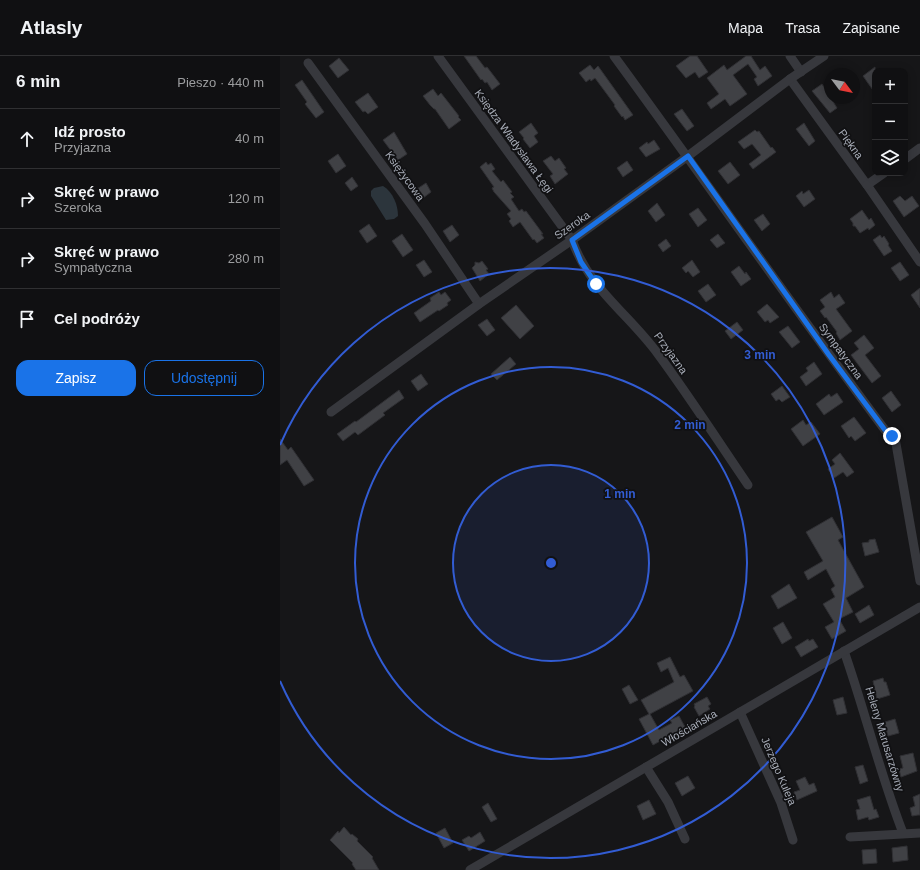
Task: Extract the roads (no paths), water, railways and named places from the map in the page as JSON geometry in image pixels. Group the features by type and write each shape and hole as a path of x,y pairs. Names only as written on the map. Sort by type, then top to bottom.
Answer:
{"street":[{"name":"Księdza Władysława Łęgi","path":"438,56 572,240"},
{"name":"Sympatyczna","path":"614,56 688,156 829,355 885,430 895,438 920,581"},
{"path":"790,56 801,72"},
{"name":"Szeroka","path":"331,412 479,304 572,240 688,156 790,79 824,56"},
{"name":"Księżycowa","path":"308,63 425,224 479,304"},
{"name":"Piękna","path":"790,79 867,185 920,262"},
{"path":"908,156 920,148"},
{"path":"867,185 880,176"},
{"name":"Przyjazna","path":"572,240 581,262 596,284 658,354 748,485"},
{"name":"Włościańska","path":"470,870 920,607"},
{"name":"Heleny Marusarzówny","path":"844,651 859,694 893,807 903,833"},
{"name":"Jerzego Kuleja","path":"740,712 780,803 794,840"},
{"path":"646,767 668,802 685,839"},
{"path":"850,837 920,833"}]}
